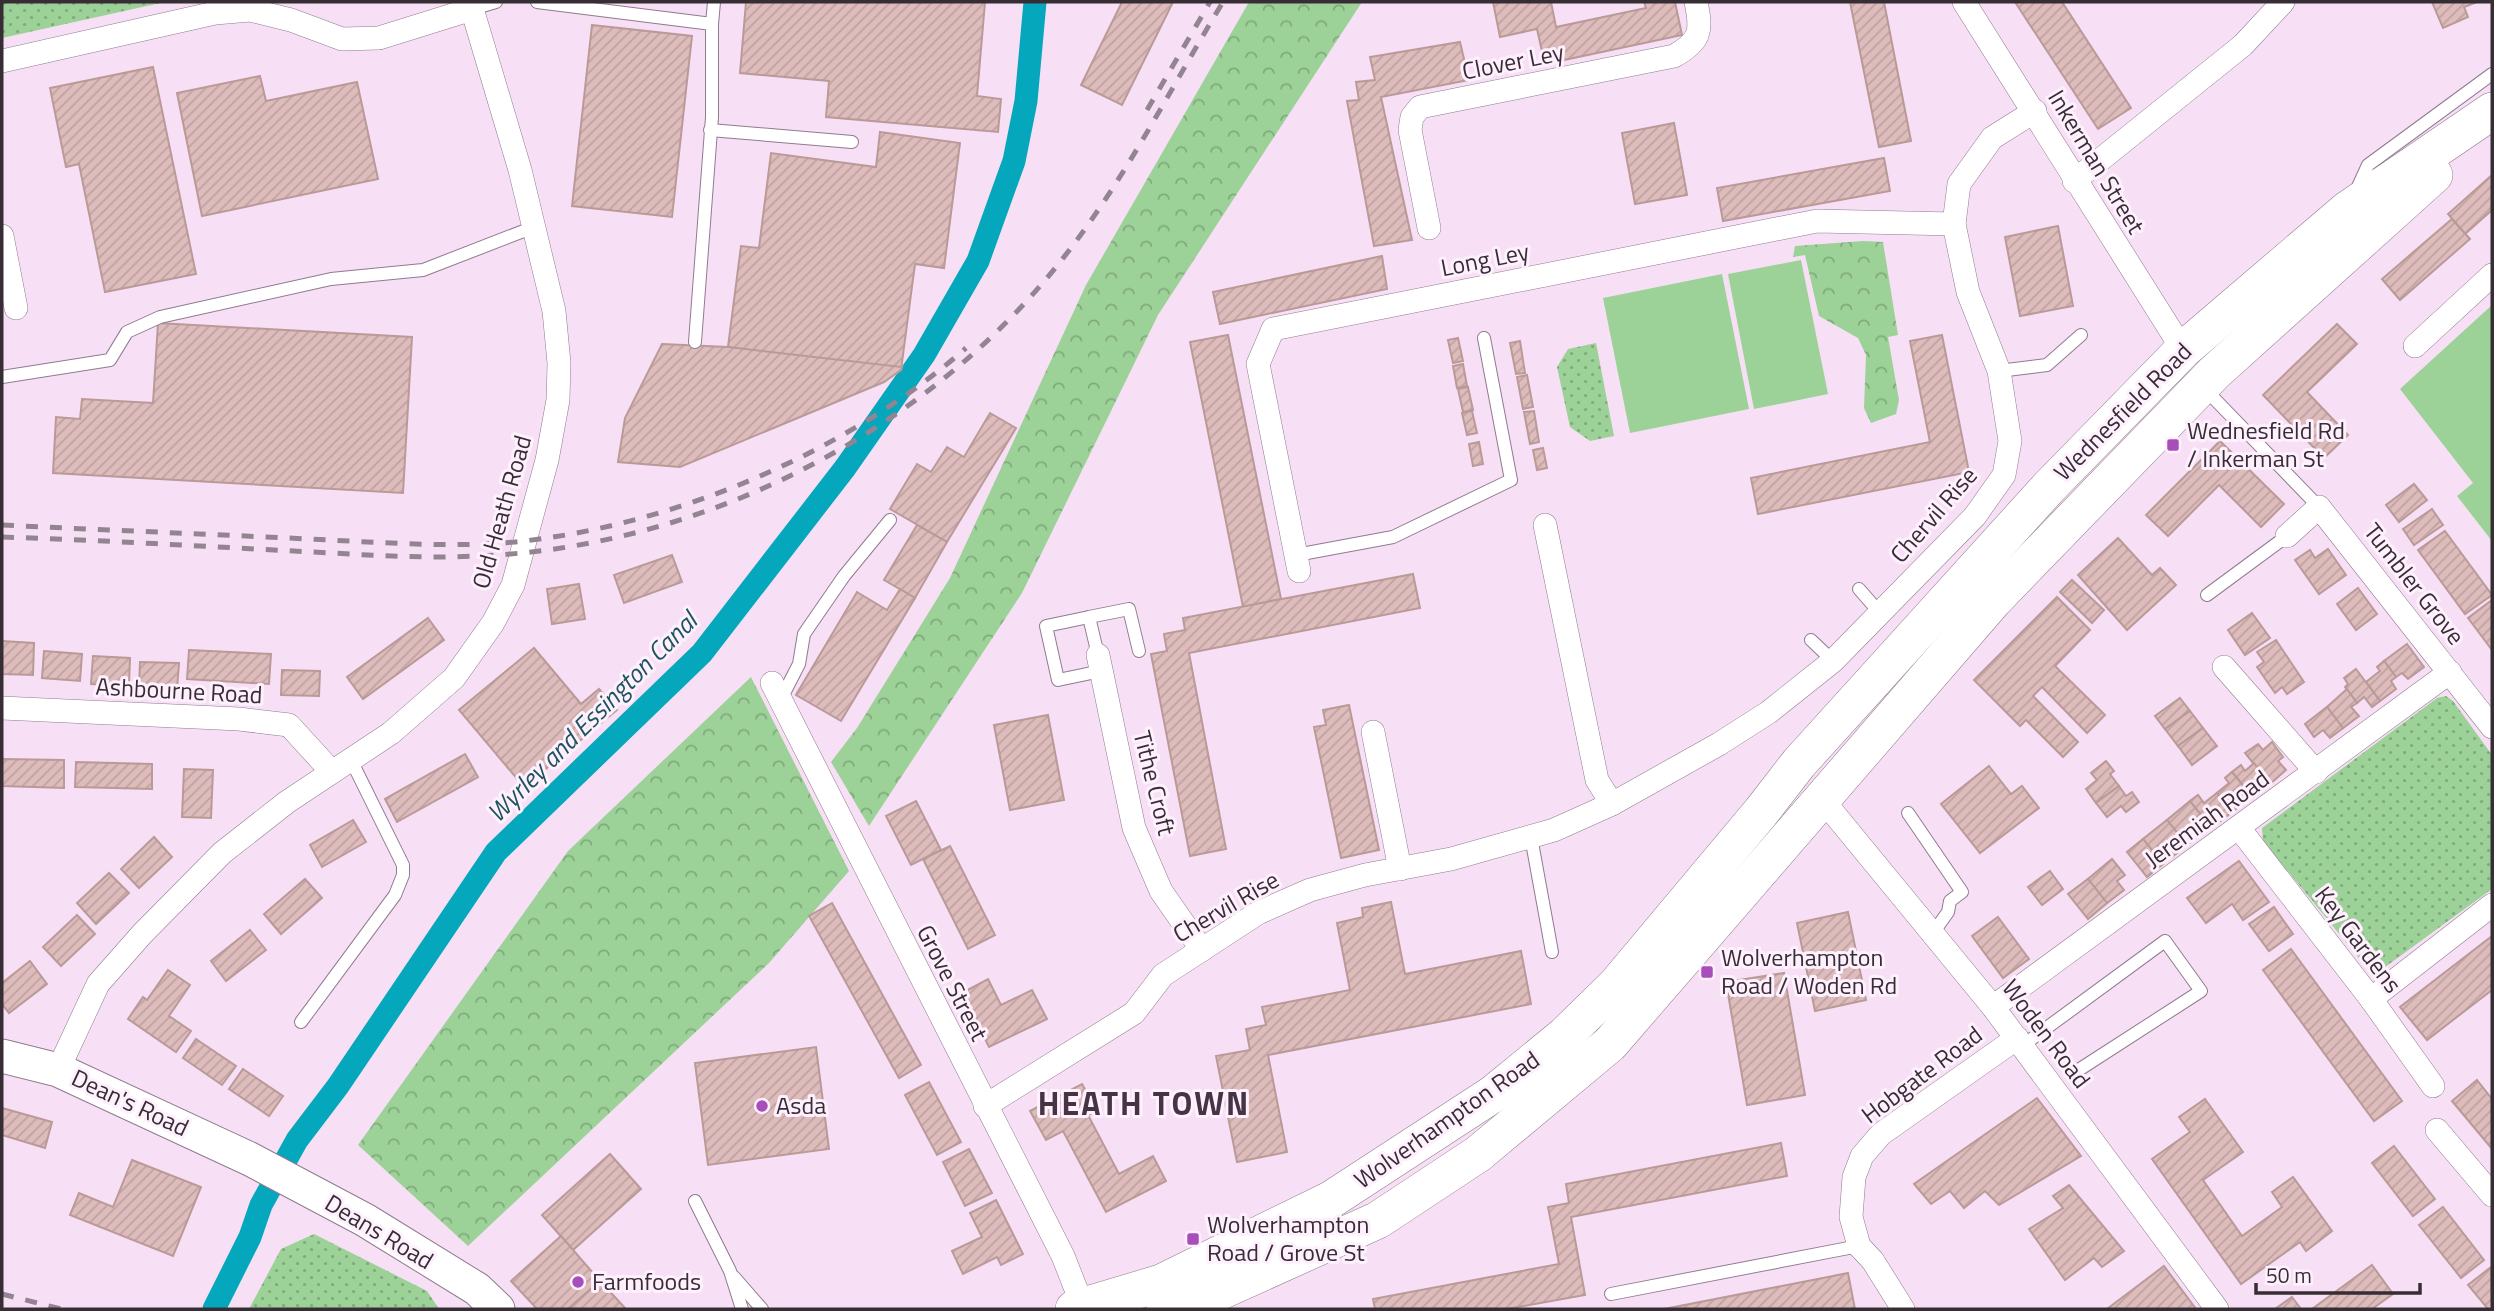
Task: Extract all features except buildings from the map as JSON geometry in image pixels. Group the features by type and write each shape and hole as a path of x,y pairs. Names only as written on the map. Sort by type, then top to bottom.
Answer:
{"main road":[{"name":"Wednesfield Road","path":"1799,763 2049,487 2183,349 2347,210 2492,111"},
{"name":"Wednesfield Road","path":"1822,799 1994,600 2208,379 2332,264 2492,124"},
{"path":"2183,349 2208,379"},
{"path":"1799,763 1822,799"},
{"name":"Wolverhampton Road","path":"1081,1309 1161,1283 1332,1199 1493,1094 1565,1035 1617,984 1799,763"},
{"name":"Wolverhampton Road","path":"1165,1309 1212,1295 1378,1220 1478,1154 1611,1044 1822,799"}],"street":[{"name":"Clover Ley","path":"1429,228 1410,130 1412,117 1420,107 1674,56 1693,46 1701,25 1696,2"},
{"name":"Inkerman Street","path":"1964,2 2035,111 2074,181 2183,349"},
{"path":"2074,181 2243,45 2283,2"},
{"path":"2,61 215,13 250,10 291,20 342,39 379,38 471,6"},
{"name":"Old Heath Road","path":"58,1070 98,984 142,934 222,853 391,733 454,678 493,623 513,585 547,460 558,400 559,363 554,311 520,170 471,6"},
{"name":"Chervil Rise","path":"985,1106 1134,1013 1163,975 1258,913 1310,890 1451,859 1531,837 1612,804 1719,744 1769,712 1833,661 1975,516 2004,474 2010,441 1999,371 1968,292 1954,223 1959,184 1992,138 2035,111"},
{"name":"Long Ley","path":"1297,563 1258,364 1273,329 1817,221 1954,223"},
{"path":"2,236 16,308"},
{"path":"2415,346 2492,275"},
{"path":"2287,536 2319,508"},
{"name":"Tumbler Grove","path":"2319,508 2492,727"},
{"path":"1545,524 1597,780 1612,804"},
{"name":"Tithe Croft","path":"1099,663 1134,828 1161,891 1202,950"},
{"path":"2224,667 2316,772"},
{"name":"Jeremiah Road","path":"1993,1007 2450,672"},
{"name":"Grove Street","path":"777,691 1063,1256 1081,1309"},
{"name":"Ashbourne Road","path":"2,708 239,719 289,725 342,766"},
{"path":"1373,732 1400,869"},
{"name":"Woden Road","path":"1822,799 1993,1007 2217,1309"},
{"name":"Key Gardens","path":"2239,828 2371,999 2433,1086"},
{"path":"2371,999 2492,905"},
{"name":"Hobgate Road","path":"1903,1309 1873,1261 1859,1245 1851,1217 1854,1177 1862,1156 1881,1134 2020,1042"},
{"name":"Dean's Road","path":"2,1056 58,1070 255,1162"},
{"path":"2437,1130 2488,1181"},
{"name":"Deans Road","path":"255,1162 365,1220 477,1289 498,1309"},
{"path":"436,1266 462,1306"}],"lane":[{"path":"471,6 496,2"},
{"path":"537,2 712,24"},
{"path":"695,342 710,130 714,2"},
{"path":"2347,210 2368,165 2492,74"},
{"path":"710,130 852,142"},
{"path":"2,377 110,360 127,332 160,317 331,279 423,270 534,227"},
{"path":"1999,371 2047,365 2081,335"},
{"path":"1297,563 1393,537 1511,480 1484,338"},
{"name":"Tumbler Grove","path":"2208,379 2319,508"},
{"path":"777,691 799,664 804,634 844,576 891,520"},
{"path":"2207,595 2287,536"},
{"path":"1859,589 1880,613"},
{"path":"1089,617 1099,663 1058,680 1046,626 1089,617 1129,609 1139,651"},
{"path":"1811,640 1833,661"},
{"path":"300,1022 395,895 403,875 403,865 342,766"},
{"path":"1908,813 1962,892 1950,901 1948,912 1933,933"},
{"path":"1531,837 1552,951"},
{"path":"2020,1042 2165,941 2201,991 2077,1071"},
{"path":"695,1201 730,1271 742,1309"},
{"path":"1611,1294 1859,1245"},
{"path":"730,1271 762,1309"}],"green space":[{"path":"2,2 165,2 2,38"},
{"path":"1249,2 1362,2 1158,315 1022,593 869,826 831,762 857,728 950,578 1086,285"},
{"path":"1883,242 1898,335 1888,337 1899,400 1896,414 1871,423 1864,408 1866,355 1858,338 1819,316 1805,255 1793,257 1795,246"},
{"path":"1801,260 1828,394 1754,409 1728,274"},
{"path":"1722,274 1749,409 1630,433 1603,298"},
{"path":"2492,305 2492,541 2457,496 2473,483 2400,389"},
{"path":"1596,343 1614,436 1590,441 1570,427 1557,367 1568,349"},
{"path":"751,677 849,871 769,963 468,1246 358,1145 568,851"},
{"path":"2446,696 2453,701 2492,755 2492,889 2381,970 2368,969 2263,841 2262,828 2437,698"},
{"path":"314,1234 427,1291 439,1309 249,1309 281,1249"}],"waterway":[{"name":"Wyrley and Essington Canal","path":"214,1309 250,1237 261,1205 297,1140 338,1086 496,852 702,653 845,468 924,355 978,261 1014,161 1026,101 1035,2"}],"railway":[{"path":"1147,110 1210,2"},
{"path":"2,537 386,556 477,556 560,548 642,531 722,505 800,471 874,429 942,380 1005,324 1060,262 1105,200 1223,2"},
{"path":"2,525 438,544 515,542 575,533 635,520 755,478 812,451 867,420 919,386 966,348"},
{"path":"2,1294 61,1309"}],"place":[{"name":"Wednesfield Rd / Inkerman St","path":"2173,445"},
{"name":"Wolverhampton Road / Woden Rd","path":"1707,972"},
{"name":"Asda","path":"762,1106"},
{"name":"Wolverhampton Road / Grove St","path":"1193,1239"},
{"name":"Farmfoods","path":"578,1282"}],"district":[{"name":"HEATH TOWN","path":"1144,1104"}]}
